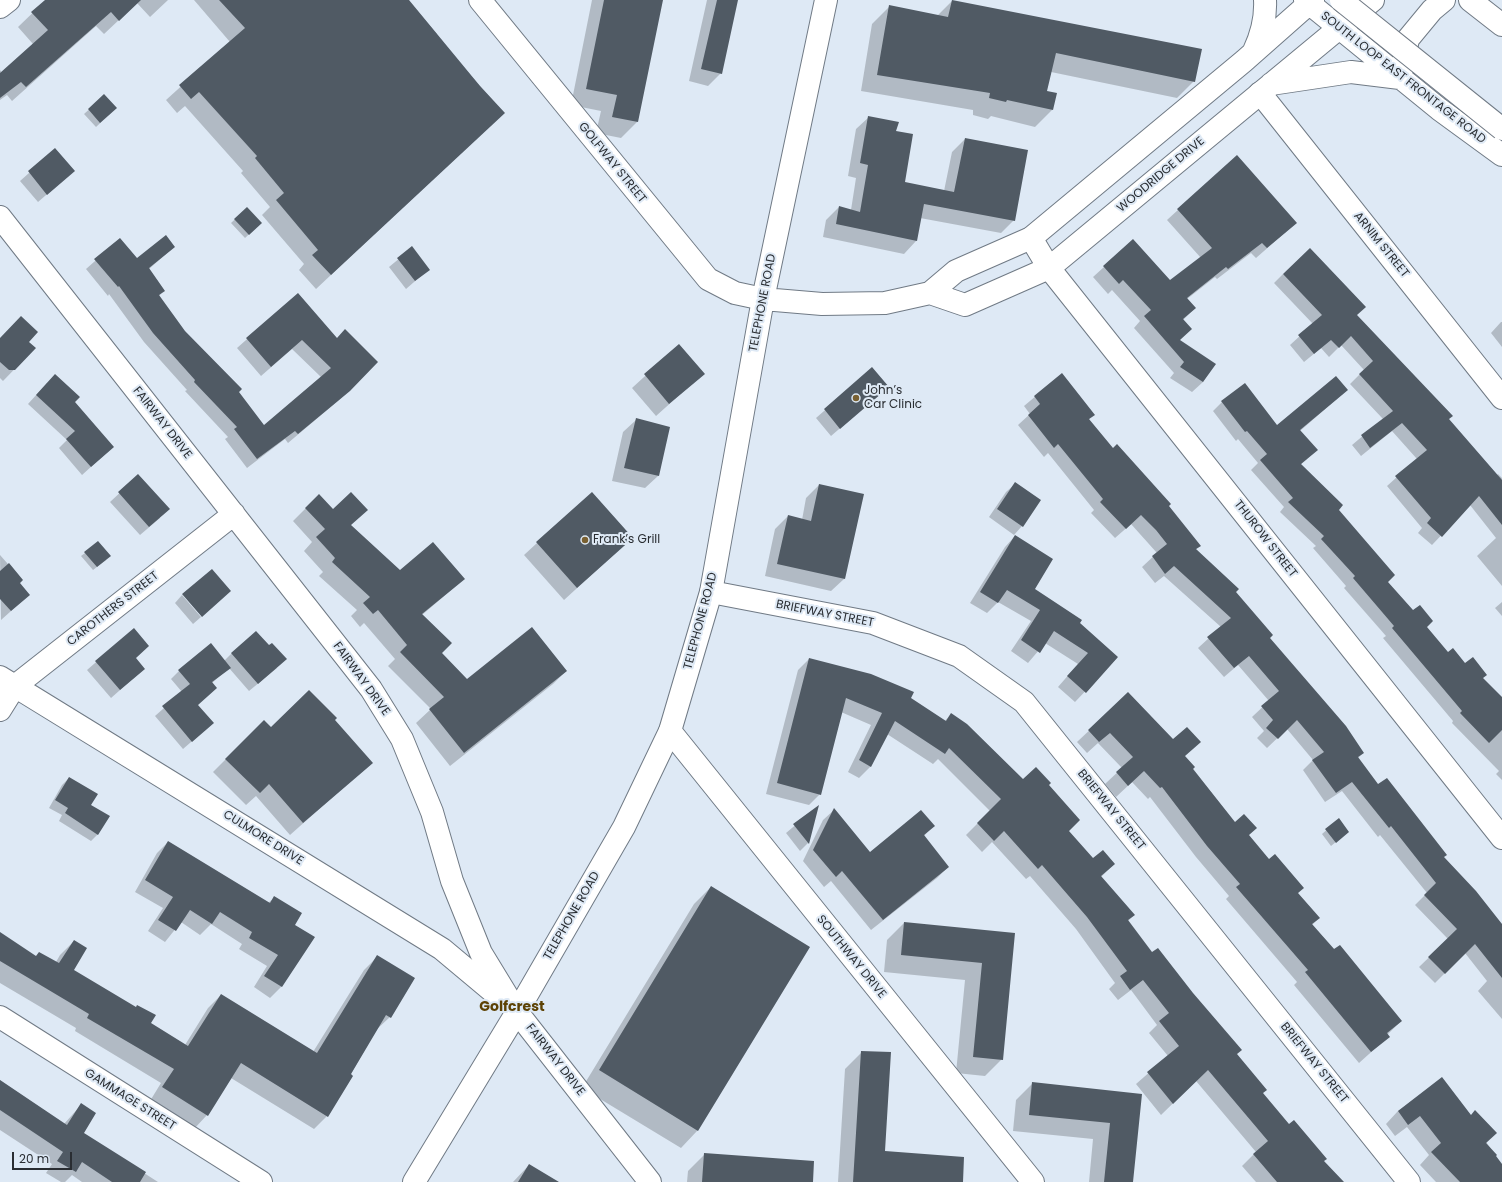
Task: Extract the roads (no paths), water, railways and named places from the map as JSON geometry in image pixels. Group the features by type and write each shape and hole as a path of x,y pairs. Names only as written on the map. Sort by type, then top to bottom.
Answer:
{"main road":[{"path":"0,7 8,0"},
{"name":"GOLFWAY STREET","path":"480,0 708,279 735,293 764,299"},
{"name":"TELEPHONE ROAD","path":"414,1182 517,1012 624,827 670,732 711,592 764,299 826,0"},
{"path":"1254,52 1262,34 1265,11 1264,0"},
{"path":"1342,0 1502,129"},
{"name":"WOODRIDGE DRIVE","path":"930,293 965,305 1049,268 1338,28 1374,0"},
{"path":"1265,89 1352,72 1400,78 1408,39 1432,10 1444,0"},
{"path":"1470,0 1500,24"},
{"path":"764,299 822,304 885,304 930,293 956,271 1031,238 1254,52 1309,1"},
{"name":"SOUTH LOOP EAST FRONTAGE ROAD","path":"1309,1 1338,28 1400,78 1502,155"},
{"name":"ARNIM STREET","path":"1265,89 1502,398"},
{"name":"FAIRWAY DRIVE","path":"0,217 371,689 402,739 432,812 452,881 481,953 517,1012 650,1182"},
{"name":"THUROW STREET","path":"1031,238 1049,268 1502,838"},
{"name":"CAROTHERS STREET","path":"0,710 5,678 234,514"},
{"name":"BRIEFWAY STREET","path":"711,592 873,623 959,656 1024,702 1409,1182"},
{"name":"CULMORE DRIVE","path":"5,678 442,949 517,1012"},
{"name":"SOUTHWAY DRIVE","path":"670,732 1033,1182"},
{"name":"GAMMAGE STREET","path":"0,1017 261,1182"}],"place":[{"name":"John’s Car Clinic","path":"856,398"},
{"name":"Frank’s Grill","path":"585,540"}],"district":[{"name":"Golfcrest","path":"512,1007"}]}
